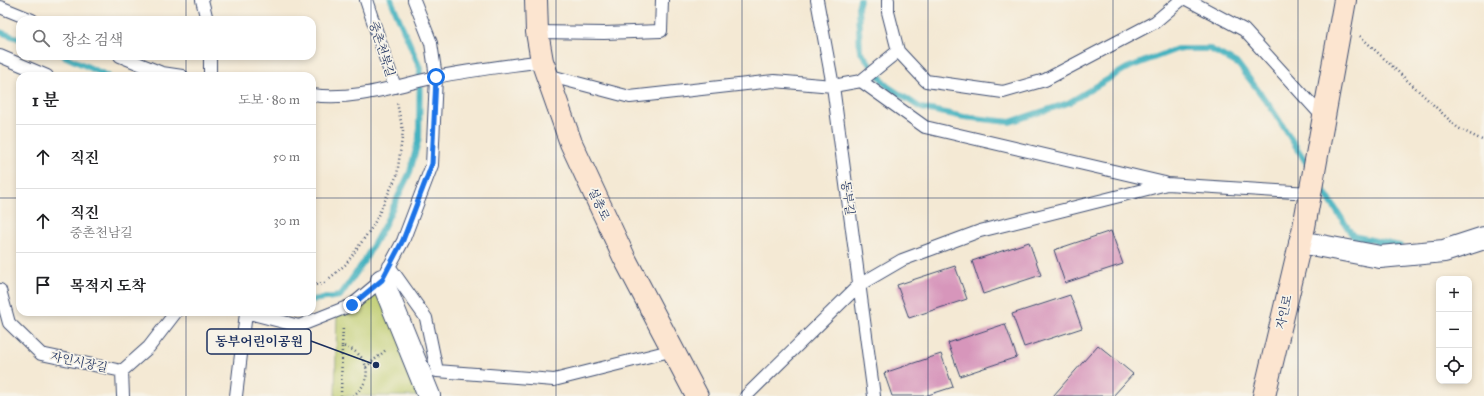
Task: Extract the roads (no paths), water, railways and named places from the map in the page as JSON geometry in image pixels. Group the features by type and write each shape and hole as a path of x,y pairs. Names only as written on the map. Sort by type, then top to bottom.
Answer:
{"main road":[{"name":"설총로","path":"536,0 537,32 545,68 571,143 624,257 697,396"},
{"path":"1322,124 1344,9"},
{"name":"자인로","path":"1264,396 1302,235 1322,124"}],"street":[{"path":"1302,235 1380,257 1444,251 1484,238"},
{"path":"386,273 429,396"}],"lane":[{"path":"202,0 206,16"},
{"name":"중촌천북길","path":"316,96 330,98 395,88 366,0"},
{"path":"260,316 299,326 352,305 386,273 403,240 432,164 436,77 431,43 414,0"},
{"path":"537,32 604,33 661,31 662,0"},
{"name":"동부길","path":"817,0 833,86 874,396"},
{"path":"888,0 888,12 898,51 926,81 1003,92 1045,80 1155,22 1180,0"},
{"path":"1188,0 1244,30 1322,124"},
{"path":"0,7 22,16"},
{"path":"395,88 436,77 545,68 630,97 774,81 833,86 861,81 898,51"},
{"path":"0,56 38,72"},
{"path":"130,60 160,72"},
{"path":"210,60 210,72"},
{"path":"861,81 925,127 1167,184 1310,193"},
{"path":"746,396 859,285 902,260 980,231 1167,184"},
{"path":"386,273 426,318 437,371 554,380 674,350"},
{"name":"자인시장길","path":"0,290 9,323 41,354 122,371 123,396"},
{"path":"122,371 149,347 173,316"},
{"path":"236,396 245,316"}],"waterway":[{"path":"316,299 340,296 363,263 384,226 410,172 419,138 420,68 391,0"},
{"path":"860,0 858,7 860,51 887,86 921,108 964,117 1010,122 1068,103 1127,68 1177,49 1210,49 1238,64 1270,106 1309,167"},
{"path":"0,32 16,38"},
{"path":"73,60 99,72"},
{"path":"1318,182 1353,236 1400,246"}],"place":[{"name":"동부어린이공원","path":"376,365"}]}
